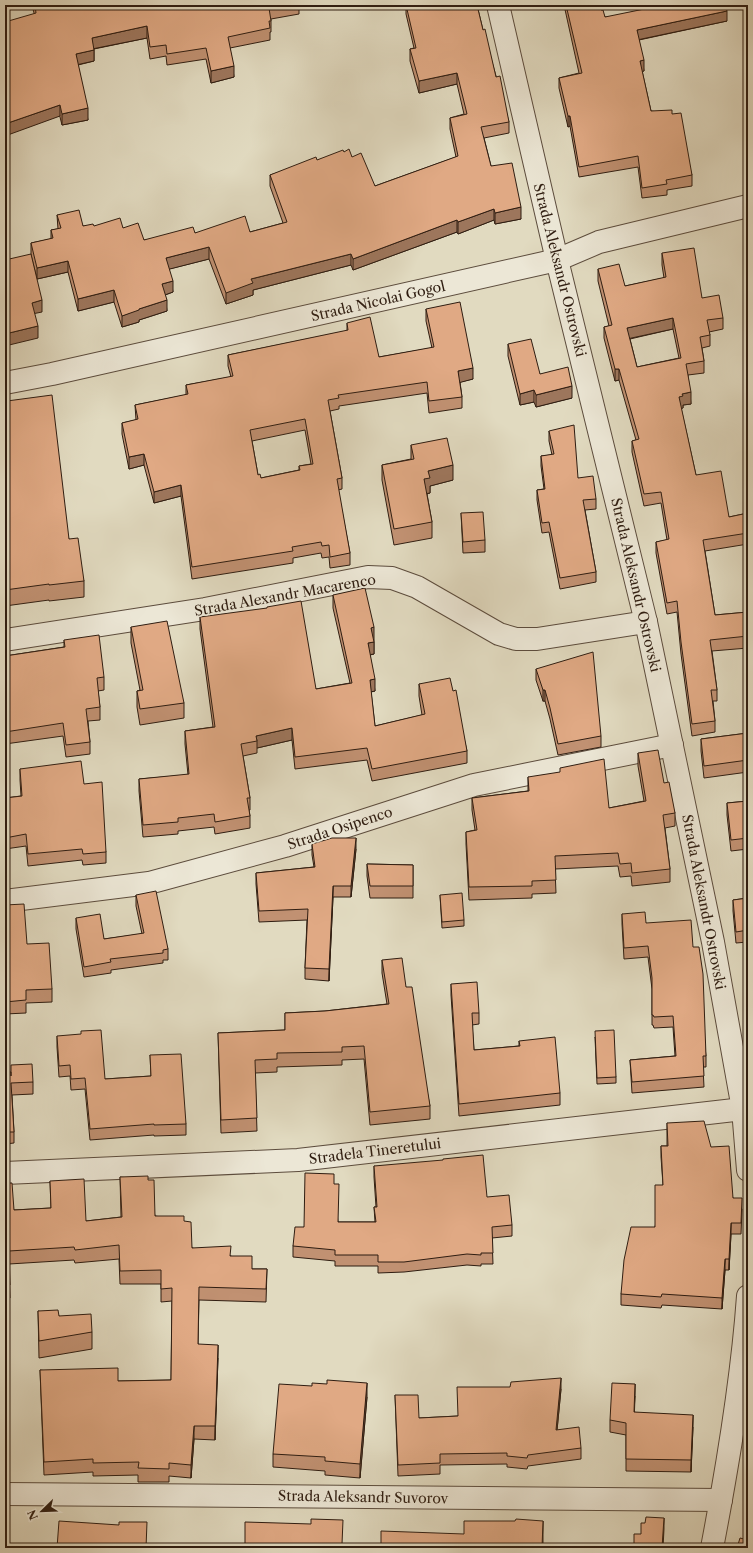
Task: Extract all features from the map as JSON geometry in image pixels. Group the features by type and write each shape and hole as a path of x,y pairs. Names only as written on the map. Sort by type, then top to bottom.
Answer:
{"street":[{"name":"Strada Aleksandr Ostrovski","path":"498,5 557,260 646,622 713,942 743,1109 748,1170"},
{"name":"Strada Nicolai Gogol","path":"5,383 52,374 557,260 599,242 748,206"},
{"name":"Strada Alexandr Macarenco","path":"5,640 204,609 368,577 392,578 417,587 499,634 516,638 537,638 646,622"},
{"name":"Strada Osipenco","path":"5,901 149,883 286,846 474,785 672,745"},
{"name":"Stradela Tineretului","path":"5,1172 298,1160 743,1109"},
{"path":"712,1548 736,1410 745,1341 748,1296"},
{"name":"Strada Aleksandr Suvorov","path":"5,1494 721,1500"}],"building":[{"path":"35,5 288,5 269,8 271,21 269,21 270,28 228,37 234,66 211,71 206,48 167,54 166,45 150,47 147,26 92,38 94,50 76,54 88,108 62,114 60,105 5,124 5,22 36,13"},
{"path":"406,5 477,5 483,30 485,29 496,77 500,76 509,122 481,127 491,166 512,163 521,207 495,213 494,209 458,222 457,220 353,259 351,254 251,279 253,283 226,293 209,247 166,258 173,281 162,284 167,300 122,316 114,290 78,299 68,261 37,268 31,243 53,238 51,230 61,228 57,215 79,210 83,226 93,224 94,226 120,218 123,228 138,223 144,240 193,227 195,233 245,216 250,232 287,222 270,175 316,157 317,160 343,150 344,152 349,149 352,157 361,153 375,186 458,156 450,118 467,114 457,73 419,81 410,49 416,48"},
{"path":"566,5 600,5 605,17 664,5 726,5 727,11 637,30 644,60 640,61 651,111 672,110 672,114 681,113 692,175 666,180 667,184 642,188 638,156 579,167 570,116 568,116 559,78 582,73"},
{"path":"694,248 702,298 719,295 723,318 707,320 710,335 700,337 704,361 686,364 691,392 682,394 683,396 679,397 696,475 721,471 729,517 748,513 748,533 703,540 715,615 748,612 748,636 710,640 717,690 711,690 715,721 692,724 677,601 667,603 656,542 669,539 661,492 644,494 632,441 639,439 619,369 615,369 604,327 612,325 598,269 619,264 625,286 666,277 662,253","holes":["673,318 681,358 637,367 627,328"]},
{"path":"31,254 42,300 32,303 38,326 5,334 5,260"},
{"path":"460,302 473,368 458,371 462,397 429,401 427,382 338,395 339,398 328,400 342,478 337,479 350,553 330,557 329,545 322,546 321,542 292,547 293,551 192,567 181,485 154,492 144,454 129,457 122,423 138,419 135,405 188,394 186,385 233,376 228,355 348,330 347,323 370,317 379,357 434,347 426,309","holes":["305,419 313,464 299,466 300,470 261,478 260,474 258,475 250,430"]},
{"path":"531,339 540,374 568,367 572,386 536,395 534,390 520,394 508,344"},
{"path":"52,395 69,539 78,538 84,581 5,590 5,405 8,404 7,401"},
{"path":"574,425 578,478 593,476 596,499 583,500 596,572 560,578 549,522 542,523 537,490 545,489 541,456 554,454 549,431"},
{"path":"447,438 453,465 428,471 430,478 424,479 432,522 394,529 382,465 414,459 411,445"},
{"path":"483,512 485,540 463,542 461,513"},
{"path":"365,588 374,627 371,628 374,642 368,643 375,679 370,680 375,726 425,714 419,684 450,678 453,691 456,690 467,751 372,769 367,748 295,757 292,728 256,736 257,741 241,744 250,798 247,798 250,816 215,822 214,814 178,818 178,822 143,825 139,779 189,774 185,731 215,727 200,617 267,608 301,601 316,689 352,683 333,595"},
{"path":"167,621 184,703 140,709 137,691 143,690 131,627"},
{"path":"99,635 104,677 97,678 100,707 86,709 90,742 66,745 63,723 5,732 5,656 65,647 64,640"},
{"path":"593,652 601,736 558,744 545,690 543,690 536,669"},
{"path":"748,733 748,760 704,766 701,739"},
{"path":"658,750 664,783 669,782 675,813 663,815 670,869 632,873 631,863 620,864 618,853 555,856 556,880 532,881 532,886 469,887 466,832 477,830 472,798 529,791 528,777 560,772 560,768 604,759 609,808 646,801 638,753"},
{"path":"81,761 84,784 102,782 106,852 83,854 82,849 28,854 26,834 5,838 5,798 22,796 20,769"},
{"path":"748,801 748,838 731,840 727,803"},
{"path":"332,838 356,838 351,886 333,886 329,969 305,968 308,909 259,911 256,873 315,867 312,844"},
{"path":"367,864 413,865 413,886 370,886"},
{"path":"156,891 168,949 163,950 163,953 110,959 111,962 84,967 76,918 100,914 104,939 144,933 136,895"},
{"path":"462,893 464,920 442,922 440,895"},
{"path":"748,898 748,930 736,932 733,900"},
{"path":"24,904 27,944 49,943 52,989 26,990 26,1000 5,1002 5,905"},
{"path":"645,912 646,923 691,920 693,947 699,947 703,974 706,1056 703,1056 704,1076 632,1082 630,1060 676,1056 673,1016 654,1017 652,1015 652,978 648,946 624,948 622,914"},
{"path":"402,958 406,987 412,987 430,1106 370,1112 364,1046 342,1047 342,1052 277,1053 277,1059 255,1060 257,1118 221,1120 218,1033 285,1030 285,1013 325,1011 389,1004 382,960"},
{"path":"477,982 479,1013 472,1013 474,1050 520,1046 519,1041 555,1037 560,1093 459,1104 451,984"},
{"path":"101,1030 105,1079 151,1076 150,1055 181,1054 186,1124 154,1124 90,1129 85,1078 71,1079 70,1065 59,1066 57,1036 81,1034 81,1031"},
{"path":"614,1030 616,1077 597,1078 595,1031"},
{"path":"32,1064 33,1082 11,1083 14,1132 5,1132 5,1072 11,1072 11,1065"},
{"path":"704,1121 711,1147 729,1146 733,1198 742,1198 741,1223 731,1223 729,1259 725,1259 722,1298 662,1294 661,1297 621,1294 624,1260 631,1227 655,1227 655,1185 663,1185 661,1146 668,1146 667,1123"},
{"path":"483,1155 487,1197 509,1195 512,1225 492,1227 493,1253 481,1253 481,1255 467,1254 404,1262 378,1262 378,1255 335,1255 335,1250 293,1246 295,1227 304,1227 305,1173 334,1174 334,1184 339,1184 338,1222 376,1222 374,1207 377,1207 374,1166"},
{"path":"148,1176 148,1180 154,1180 155,1216 184,1216 184,1221 191,1222 192,1248 231,1246 230,1256 252,1256 252,1269 267,1269 266,1289 199,1287 198,1344 218,1345 216,1405 215,1426 194,1426 191,1465 169,1463 169,1469 138,1468 139,1462 93,1463 93,1459 44,1462 40,1370 118,1368 118,1381 171,1380 172,1288 161,1289 161,1270 120,1271 119,1245 75,1250 74,1247 9,1251 10,1285 5,1285 5,1183 12,1183 14,1210 51,1208 50,1181 84,1179 86,1221 122,1217 120,1177"},
{"path":"58,1310 59,1316 91,1314 92,1332 39,1341 38,1311"},
{"path":"5,1370 9,1370 8,1417 5,1417"},
{"path":"561,1378 556,1430 579,1427 581,1448 528,1455 527,1458 507,1456 507,1453 440,1454 440,1463 398,1465 395,1395 418,1395 419,1418 458,1416 457,1387 510,1387 511,1382"},
{"path":"327,1380 367,1383 360,1464 325,1461 325,1457 273,1454 279,1384 312,1386 312,1383 327,1384"},
{"path":"612,1383 635,1384 634,1412 693,1415 691,1460 626,1459 626,1423 610,1420"},
{"path":"646,1517 664,1518 662,1548 625,1548 626,1545 634,1546 634,1534 641,1534 641,1523 645,1523"},
{"path":"311,1519 343,1520 342,1544 381,1548 245,1548 245,1522 311,1524"},
{"path":"516,1519 543,1521 542,1548 381,1548 381,1531 464,1534 464,1521 515,1521"},
{"path":"59,1521 119,1525 119,1522 147,1522 146,1548 57,1548"},
{"path":"740,1538 748,1540 748,1548 737,1548"}]}
